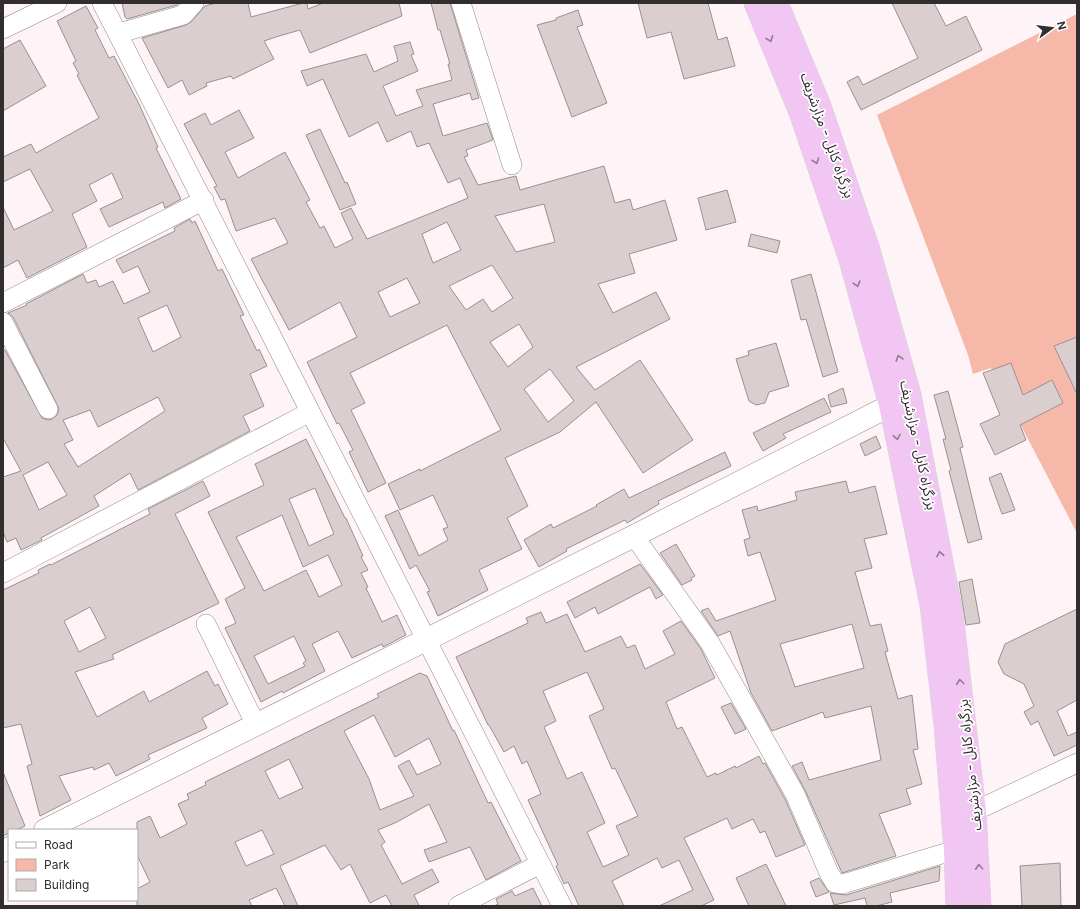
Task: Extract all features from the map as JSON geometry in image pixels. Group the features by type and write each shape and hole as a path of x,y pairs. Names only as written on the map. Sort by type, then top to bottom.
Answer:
{"highway":[{"name":"بزرگراه کابل - مزارشریف","path":"755,3 801,115 848,253 890,405 931,605 945,726 955,850 957,906"},
{"name":"بزرگراه کابل - مزارشریف","path":"779,4 820,106 869,250 910,396 952,614 975,811 980,906"}],"street":[{"path":"3,29 57,3"},
{"path":"102,3 119,33 562,906"},
{"path":"119,33 183,15 194,3"},
{"path":"461,3 512,165"},
{"path":"3,303 204,200"},
{"path":"3,322 48,409"},
{"path":"47,829 634,536 910,396"},
{"path":"3,573 310,412"},
{"path":"634,536 710,642 795,794 829,873 835,882 843,884 955,850"},
{"path":"206,624 256,724"},
{"path":"975,811 1077,764"},
{"path":"458,906 540,864"}],"green space":[{"path":"1077,14 1077,533 991,368 973,374 968,355 877,115"}],"building":[{"path":"122,3 179,3 177,5 127,19 125,17"},
{"path":"216,3 248,3 251,17 303,3 307,3 308,9 323,3 399,3 402,16 310,53 300,30 279,36 264,41 274,59 233,79 231,76 206,83 207,86 189,95 182,80 168,88 142,38 186,25 191,22 205,6"},
{"path":"431,3 450,3 479,98 472,100 470,93 433,104 443,136 487,123 493,140 466,150 468,156 464,157 478,185 516,176 520,190 604,166 615,203 630,199 633,210 665,200 677,240 629,254 635,273 598,284 613,313 656,292 670,319 576,367 595,390 640,360 693,440 643,473 596,402 560,432 505,458 528,506 507,518 522,549 479,570 488,590 438,616 427,592 430,591 416,565 410,569 385,516 398,510 419,556 448,540 443,529 448,527 433,495 400,510 388,484 420,469 420,471 501,430 447,325 350,373 365,403 351,410 386,483 368,492 349,452 353,450 339,423 337,424 307,362 357,337 340,302 289,330 251,259 288,243 275,218 236,231 225,199 221,200 214,187 217,186 184,124 205,113 211,125 239,110 254,138 225,152 238,178 285,152 310,200 306,202 320,228 324,226 335,248 353,239 341,213 351,208 367,239 468,198 460,178 448,183 429,143 417,147 411,131 387,142 378,122 349,137 323,79 307,86 301,71 366,54 374,72 398,61 394,46 410,42 414,54 411,55 418,71 383,86 396,116 423,106 416,90 452,80 448,64 450,64 440,30 438,30","holes":["544,204 555,242 516,252 495,216","447,222 461,250 433,263 422,234","492,265 513,298 492,312 483,299 466,310 449,286","407,278 420,303 390,317 378,292","519,324 533,347 508,367 490,342","550,369 574,401 548,422 524,389"]},
{"path":"638,3 708,3 718,40 727,37 735,66 684,79 671,32 647,38"},
{"path":"892,3 934,3 946,26 966,16 982,50 861,110 847,82 858,76 863,85 918,58"},
{"path":"86,6 98,28 95,30 109,58 114,56 139,104 158,147 156,148 181,199 165,208 163,202 109,227 100,209 123,198 112,173 89,185 97,201 72,214 87,247 27,278 18,260 3,268 3,207 14,230 53,211 30,169 3,182 3,157 31,144 36,153 99,118 77,75 79,74 73,63 76,61 57,21"},
{"path":"578,10 583,25 577,27 607,103 572,117 537,25 556,20 556,18"},
{"path":"20,40 46,86 3,111 3,49"},
{"path":"320,129 345,183 347,182 356,204 340,210 306,135"},
{"path":"727,190 736,222 706,230 698,198"},
{"path":"190,219 192,223 195,221 218,271 222,269 244,315 240,316 257,351 259,349 267,366 250,374 264,406 243,416 250,431 138,490 130,473 94,496 99,506 41,538 42,540 21,550 16,538 7,542 3,532 3,477 21,471 3,438 3,351 5,350 42,418 48,420 53,419 57,415 59,409 13,317 8,313 27,305 26,304 83,274 87,283 96,280 99,287 113,281 124,304 150,292 138,266 123,273 116,260 175,231 174,228","holes":["167,305 181,337 153,352 138,318","158,397 165,411 78,467 64,444 73,440 63,420 90,410 98,427","48,462 67,495 39,510 23,475"]},
{"path":"751,234 780,241 777,253 748,246"},
{"path":"811,274 838,372 823,377 806,319 801,320 791,280"},
{"path":"1077,337 1077,394 1054,346"},
{"path":"776,343 789,386 769,392 765,403 756,405 749,401 736,359 749,355 748,351"},
{"path":"1011,363 1023,395 1052,380 1063,403 1020,425 1026,440 995,455 980,424 1000,415 983,373"},
{"path":"843,388 847,403 831,407 828,395"},
{"path":"948,391 963,447 960,448 982,539 968,543 949,471 951,470 943,439 946,439 934,395"},
{"path":"824,398 831,412 783,434 786,438 763,451 753,433"},
{"path":"876,436 881,448 865,456 860,444"},
{"path":"306,439 346,518 363,556 361,557 368,570 361,573 368,587 366,588 382,622 397,615 406,635 383,647 382,644 352,658 338,631 312,644 325,671 283,693 282,691 261,702 225,628 236,623 225,599 245,588 208,512 264,485 255,464","holes":["315,488 334,534 309,546 289,499","282,515 303,567 328,555 342,585 319,597 306,570 264,591 236,537","294,636 306,661 303,663 305,666 268,684 254,656"]},
{"path":"725,452 731,466 658,501 659,504 627,523 625,520 566,549 567,551 539,567 524,540 551,524 553,528 597,506 596,505 624,489 629,498"},
{"path":"1001,473 1015,510 1002,514 989,478"},
{"path":"203,481 210,496 175,514 219,603 112,655 114,659 75,672 97,717 144,691 149,702 207,671 215,686 218,684 228,704 202,718 207,728 148,755 150,759 116,776 109,763 94,770 93,767 59,776 71,800 40,816 27,766 32,764 21,724 3,728 3,590 39,573 38,570 50,564 51,565 150,514 148,509","holes":["90,607 106,638 79,652 64,621"]},
{"path":"846,481 849,493 875,486 887,534 864,539 872,568 855,572 870,626 881,624 888,651 885,652 898,699 912,695 918,749 913,750 922,784 906,789 911,804 879,814 896,856 842,873 805,790 792,766 802,762 809,780 881,760 871,706 825,718 823,712 772,731 751,693 730,631 718,636 701,611 708,608 716,621 776,600 760,552 748,556 744,540 750,538 742,510 757,506 758,511 797,500 795,492","holes":["852,624 864,668 795,687 780,644"]},
{"path":"676,544 695,576 691,578 692,580 682,585 660,553"},
{"path":"640,564 663,595 656,599 650,587 598,614 595,607 575,618 567,602"},
{"path":"972,579 980,623 966,625 959,582"},
{"path":"1077,609 1077,700 1057,711 1068,736 1077,732 1077,745 1054,756 1038,721 1031,725 1024,712 1034,706 1024,684 1004,674 998,662 1005,644"},
{"path":"541,612 546,623 567,614 585,652 621,636 627,648 635,645 645,669 675,654 663,631 681,621 701,649 715,678 666,702 677,729 682,727 707,777 716,773 717,775 735,766 736,768 759,756 763,764 765,763 785,799 805,845 776,857 765,831 760,833 753,819 732,829 727,818 684,838 714,900 701,906 659,906 693,890 679,860 662,868 657,858 612,881 624,906 579,906 568,882 564,884 556,866 558,865 528,800 541,794 527,761 522,764 514,746 504,752 488,725 456,657 528,623 526,618","holes":["587,672 604,709 589,716 612,769 615,768 638,816 616,826 629,855 603,867 587,832 605,823 582,772 567,779 544,727 556,721 543,691"]},
{"path":"420,673 427,676 488,803 491,802 521,861 486,880 470,847 429,862 424,850 447,842 429,804 397,822 378,830 385,842 381,845 402,884 432,869 439,882 414,895 419,906 392,906 386,895 370,903 350,864 341,870 325,845 280,866 298,906 285,906 276,888 249,900 252,906 137,906 138,888 150,882 138,857 137,822 150,816 160,838 187,824 178,804 189,799 187,794 206,785 205,782 379,697 377,694","holes":["374,715 395,757 429,738 441,764 417,775 409,760 398,766 414,796 380,810 369,779 344,731","289,759 303,788 279,799 265,771","262,830 274,854 246,866 235,842"]},
{"path":"731,703 746,729 735,734 721,707"},
{"path":"3,772 25,826 18,829 8,829 8,834 3,836"},
{"path":"1060,863 1061,906 1022,906 1020,866"},
{"path":"766,864 786,906 749,906 736,878"},
{"path":"940,866 939,881 890,893 892,902 876,906 867,906 865,898 834,905 830,893 846,895"},
{"path":"819,878 829,892 816,897 810,882"},
{"path":"533,888 542,906 494,906 498,904 496,899 512,891 515,896"}]}
